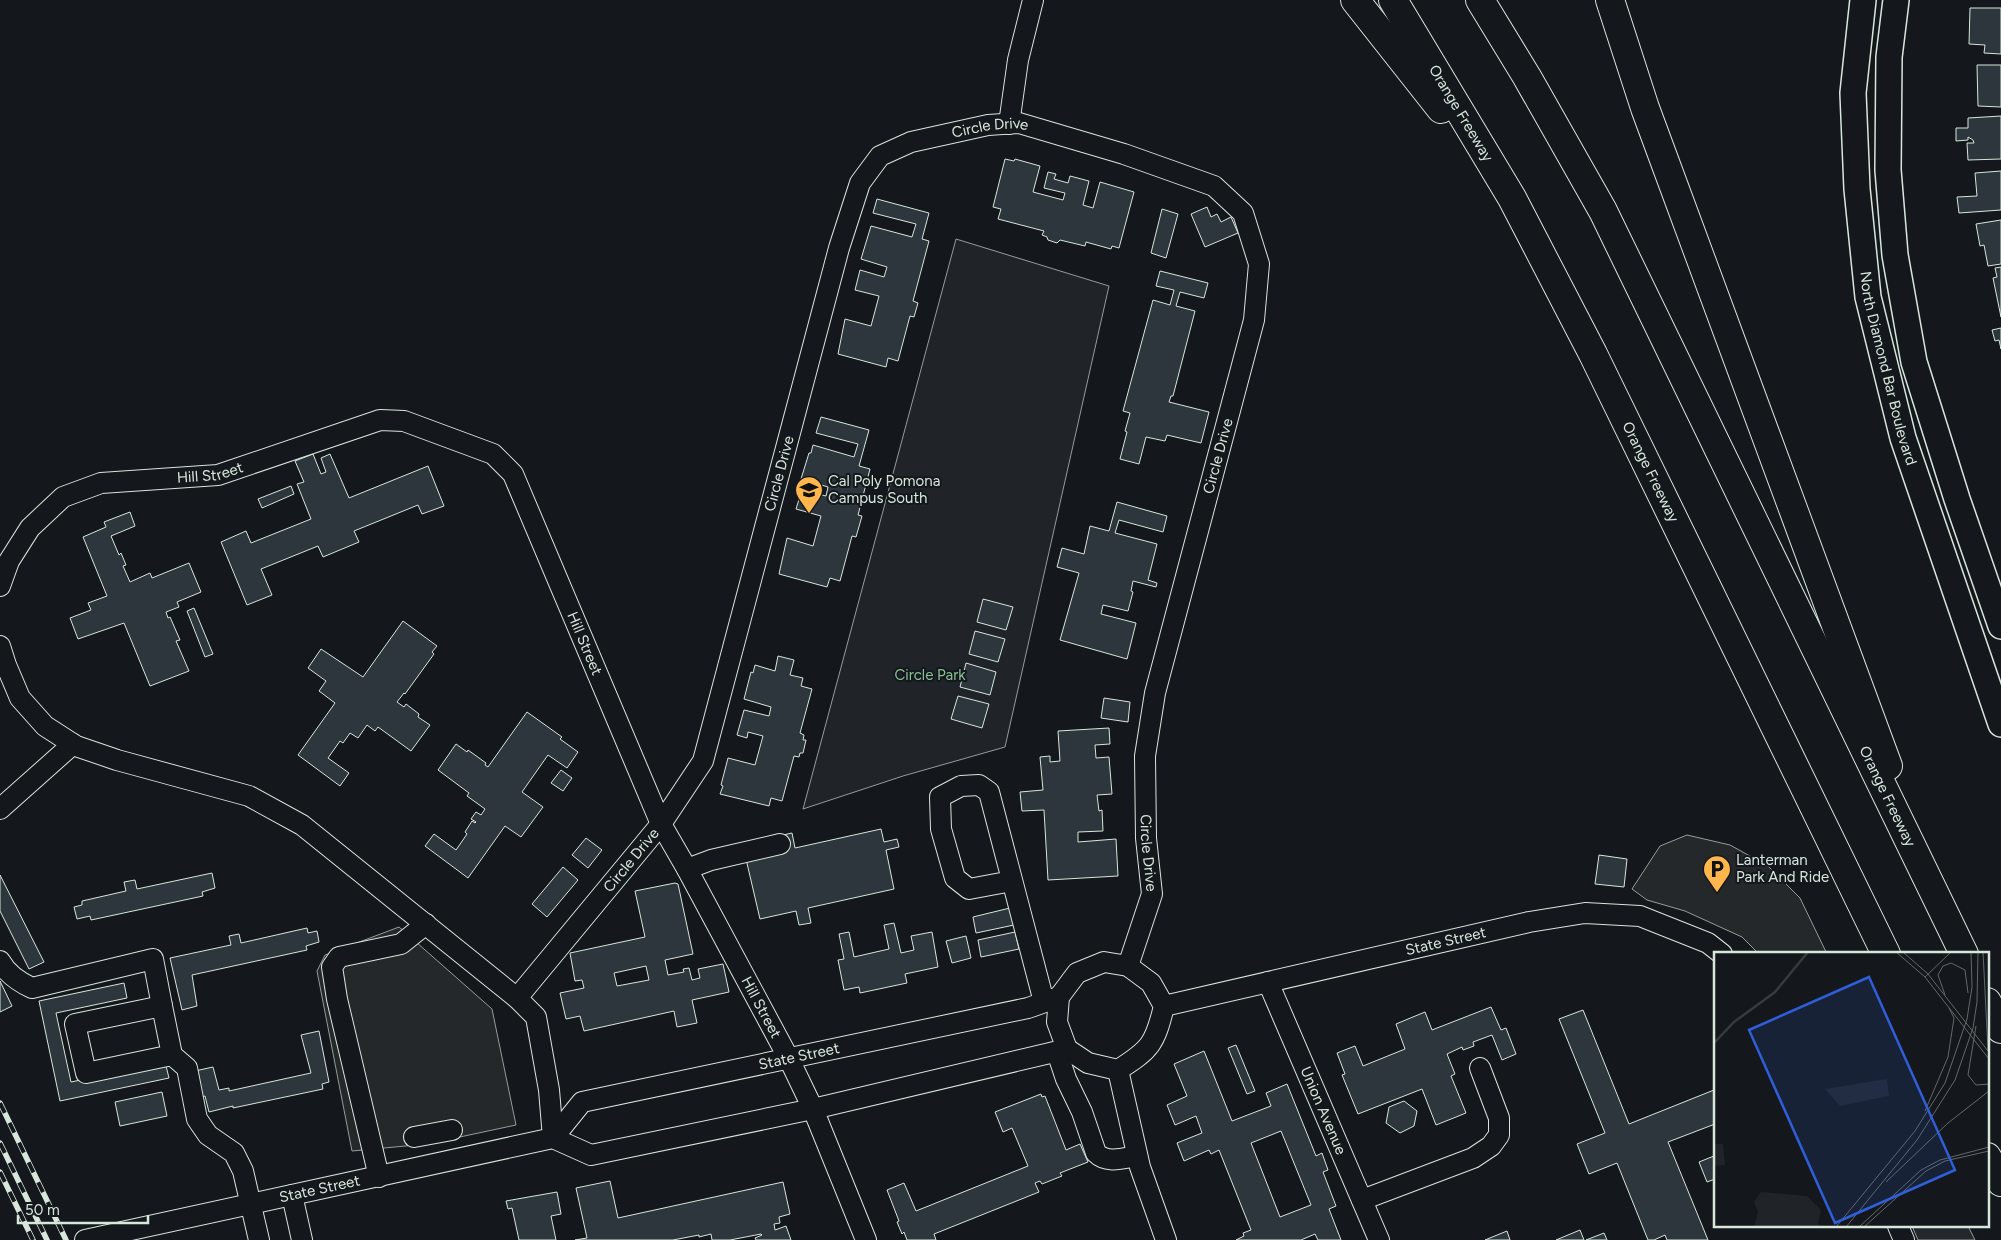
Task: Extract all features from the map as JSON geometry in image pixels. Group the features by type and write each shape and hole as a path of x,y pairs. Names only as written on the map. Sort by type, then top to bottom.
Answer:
{"highway":[{"path":"1355,0 1512,198"},
{"name":"Orange Freeway","path":"1392,0 1512,198 1593,354 1885,952"},
{"name":"Orange Freeway","path":"1480,0 1527,77 1602,211 1963,952"},
{"path":"1610,0 1648,118 1936,894"},
{"path":"1988,1004 2001,1028"},
{"path":"1988,1159 2001,1182"}],"main road":[{"name":"North Diamond Bar Boulevard","path":"1863,0 1853,93 1857,189 1868,296 1903,438 2001,724"},
{"name":"North Diamond Bar Boulevard","path":"1896,0 1889,56 1888,170 1895,255 1914,362 1957,498 2001,626"}],"street":[{"path":"1010,124 1018,60 1033,0"},
{"name":"Circle Drive","path":"517,998 661,824 703,761 839,248 860,183 880,156 911,142 988,125 1018,124 1124,154 1214,186 1243,213 1259,264 1254,320 1155,693 1145,756 1146,838 1152,894 1128,966"},
{"name":"Hill Street","path":"0,586 9,561 30,528 63,497 101,483 218,474 380,420 404,421 494,454 513,474 661,824 687,868 789,1059 813,1109 866,1240"},
{"path":"0,646 20,698 45,726 73,744 117,760 249,796 302,825 517,998 536,1017 548,1090 553,1138 591,1155 813,1109 1062,1051 1088,1063 1118,1070 1143,1054 1158,1032 1164,1006 1151,983 1128,966 1104,962 1077,972 1052,999"},
{"path":"0,809 73,744"},
{"path":"1012,881 969,889 955,878 941,829 940,797 961,786 979,785 989,792 1012,881 1052,999 1066,1079 1082,1112 1096,1153 1098,1156 1110,1159 1137,1156"},
{"path":"687,868 710,860 780,844"},
{"name":"State Street","path":"1164,1006 1529,922 1585,912 1640,916 1708,943 1719,952"},
{"path":"379,1176 337,999 332,967 339,957 401,944 426,924"},
{"path":"0,961 4,968 21,983 32,988 153,959 172,1055 187,1068 197,1119 208,1134 234,1153 243,1171 259,1240"},
{"name":"Union Avenue","path":"1268,982 1379,1240"},
{"name":"State Street","path":"85,1240 553,1138 582,1102 1028,1008 1052,999"},
{"path":"162,1006 75,1024 86,1073 172,1055"},
{"path":"1362,1200 1473,1158 1491,1146 1499,1135 1499,1118 1480,1068"},
{"path":"1118,1070 1137,1156 1166,1240"},
{"path":"414,1138 452,1130"},
{"path":"292,1195 302,1240"},
{"path":"1899,1228 1904,1240"}],"green space":[{"name":"Circle Park","path":"956,239 1109,286 1005,747 903,776 803,809"}],"shaded area":[{"name":"Lanterman Park And Ride","path":"1687,835 1730,845 1768,866 1800,898 1826,952 1757,952 1742,937 1685,911 1647,900 1632,889 1660,846"},
{"path":"399,927 492,1009 516,1125 427,1144 352,1151 317,971 325,955"},
{"path":"1913,1228 1969,1228 1975,1240 1918,1240"}],"building":[{"path":"1970,8 2001,8 2001,54 1984,53 1985,45 1969,44"},
{"path":"1977,65 2001,65 2001,107 1978,106"},
{"path":"2001,116 2001,159 1968,160 1967,143 1974,143 1973,140 1968,137 1968,140 1956,141 1956,128 1968,128 1968,118"},
{"path":"1005,159 1014,161 1015,159 1040,166 1033,192 1063,200 1065,193 1044,188 1048,172 1056,174 1054,179 1068,183 1070,176 1089,181 1083,205 1093,208 1100,182 1134,192 1119,248 1112,246 1111,249 1086,242 1085,246 1060,240 1057,243 1048,240 1047,237 1042,235 1044,231 998,219 1001,209 993,207"},
{"path":"2001,171 2001,210 1959,213 1957,197 1977,196 1975,173"},
{"path":"877,199 929,213 922,239 929,241 913,301 918,303 914,317 910,316 898,361 888,358 886,367 838,354 845,319 871,326 879,296 855,290 860,270 884,277 887,267 861,259 871,226 912,237 916,224 873,213"},
{"path":"1207,207 1211,217 1217,214 1221,222 1231,217 1238,233 1205,247 1191,214"},
{"path":"1162,209 1178,214 1166,258 1151,253"},
{"path":"2001,220 2001,264 1988,266 1984,245 1980,246 1976,224"},
{"path":"2001,267 2001,317 1993,278 1997,277 1995,268"},
{"path":"1160,271 1208,283 1204,298 1180,292 1176,306 1195,311 1173,396 1171,396 1169,402 1209,412 1201,443 1167,435 1165,441 1146,437 1139,464 1120,459 1130,413 1123,411 1153,300 1170,305 1174,290 1156,286"},
{"path":"2001,328 2001,349 1999,340 1995,341 1992,330"},
{"path":"821,417 869,430 859,466 870,469 858,515 862,516 856,537 852,536 840,581 830,578 827,587 779,574 787,538 813,546 821,516 796,509 802,490 826,496 828,487 801,479 813,445 854,457 858,444 816,433"},
{"path":"313,454 321,474 326,472 321,458 330,454 349,498 428,466 444,506 422,514 418,505 354,531 359,542 323,557 318,546 261,569 272,595 247,605 221,542 246,531 251,543 311,519 297,484 304,482 295,461"},
{"path":"291,486 294,494 262,508 258,499"},
{"path":"1117,502 1167,516 1163,532 1119,520 1115,533 1157,544 1148,580 1157,583 1156,587 1133,581 1131,591 1133,592 1128,611 1103,605 1101,614 1136,623 1127,659 1060,640 1079,573 1057,567 1062,548 1084,554 1090,526 1109,531"},
{"path":"130,512 135,526 111,536 119,555 121,553 126,565 123,566 130,582 150,573 152,578 189,563 201,592 177,602 179,607 166,612 180,640 176,641 189,671 150,686 124,623 78,639 70,618 91,610 88,603 107,596 83,537 106,527 104,522"},
{"path":"983,599 1013,607 1006,630 977,622"},
{"path":"194,608 213,654 205,657 187,611"},
{"path":"403,621 437,646 432,652 434,654 397,702 404,707 406,704 419,714 418,717 430,725 411,751 378,727 375,731 367,725 358,738 350,733 343,743 340,741 328,758 349,773 340,786 298,755 335,703 319,691 326,681 308,668 321,649 363,677"},
{"path":"975,631 1005,639 998,662 969,654"},
{"path":"778,656 794,660 790,675 803,678 801,686 812,689 800,733 804,735 803,740 806,740 803,753 800,753 799,757 794,756 782,801 771,798 769,806 720,794 728,758 755,765 763,736 748,732 747,738 737,735 744,710 769,716 771,707 744,699 751,672 753,673 755,665 775,671"},
{"path":"966,663 996,672 990,695 960,687"},
{"path":"958,696 989,704 982,728 951,719"},
{"path":"1104,698 1130,702 1128,722 1101,718"},
{"path":"527,712 562,737 560,739 578,752 567,768 548,755 522,792 543,807 521,837 505,826 468,878 425,846 434,834 456,850 467,834 465,832 472,821 476,822 471,819 476,812 481,815 485,809 467,796 469,793 438,770 456,744 467,752 468,750 486,763 485,765 488,767"},
{"path":"1109,728 1110,744 1095,745 1096,758 1109,757 1112,794 1097,795 1099,811 1102,810 1103,831 1078,832 1078,842 1116,839 1118,876 1048,880 1044,810 1022,811 1020,792 1043,790 1040,757 1050,756 1050,762 1060,761 1058,731"},
{"path":"561,770 572,778 563,791 551,783"},
{"path":"881,829 884,842 897,839 899,847 886,850 894,889 808,908 811,923 799,925 796,911 760,919 746,859 783,835 792,833 795,848"},
{"path":"586,838 602,850 588,868 572,855"},
{"path":"1599,855 1627,859 1624,887 1595,884"},
{"path":"563,867 578,880 547,917 532,904"},
{"path":"212,873 215,888 202,892 203,896 91,920 90,916 77,919 74,907 82,905 82,901 126,891 124,882 135,880 137,889"},
{"path":"0,875 44,962 29,969 0,911"},
{"path":"678,884 693,954 665,960 668,975 684,972 683,969 689,968 692,980 700,978 698,969 723,964 729,992 692,1000 697,1023 677,1027 674,1011 584,1031 580,1016 566,1019 560,993 584,988 582,980 575,981 570,953 645,937 635,891","holes":["646,966 649,980 617,986 614,973"]},
{"path":"1010,908 1014,925 976,933 973,917"},
{"path":"894,923 901,953 914,950 911,936 932,932 938,967 905,974 907,983 860,993 859,987 844,990 838,960 844,959 839,934 849,932 854,957 889,949 884,925"},
{"path":"307,928 308,933 317,931 319,942 306,946 307,950 192,975 197,1006 182,1010 170,958 231,945 229,936 239,934 241,943"},
{"path":"1015,932 1019,949 981,957 978,940"},
{"path":"966,936 971,958 952,963 946,941"},
{"path":"0,981 12,1006 0,1012"},
{"path":"124,983 127,998 56,1013 71,1082 165,1062 169,1078 60,1101 39,1001"},
{"path":"1491,1007 1501,1030 1506,1028 1516,1054 1502,1060 1492,1035 1473,1042 1474,1046 1463,1050 1462,1047 1447,1054 1455,1074 1451,1076 1466,1113 1436,1125 1422,1089 1358,1114 1342,1075 1345,1074 1337,1053 1355,1046 1363,1066 1405,1049 1396,1024 1425,1012 1432,1030"},
{"path":"1583,1010 1629,1124 1714,1090 1714,1124 1668,1142 1708,1240 1667,1240 1665,1235 1654,1240 1648,1240 1617,1163 1589,1174 1577,1144 1605,1133 1559,1019"},
{"path":"319,1031 329,1082 322,1084 323,1089 209,1112 205,1096 201,1097 195,1071 213,1067 219,1090 229,1088 229,1091 311,1073 301,1035"},
{"path":"1236,1045 1255,1091 1247,1094 1228,1048"},
{"path":"1204,1051 1232,1121 1271,1106 1266,1093 1287,1084 1316,1156 1322,1153 1328,1170 1323,1172 1336,1206 1329,1209 1341,1240 1318,1240 1315,1234 1301,1240 1236,1240 1244,1236 1243,1233 1251,1230 1219,1150 1211,1154 1209,1150 1184,1161 1177,1143 1202,1133 1196,1116 1175,1125 1167,1105 1187,1096 1174,1064","holes":["1281,1131 1311,1205 1280,1217 1251,1143"]},
{"path":"162,1092 167,1116 120,1126 115,1102"},
{"path":"1041,1094 1042,1097 1045,1096 1066,1150 1080,1144 1088,1162 1060,1173 1062,1176 1042,1184 1040,1181 1035,1183 1039,1192 934,1234 936,1240 907,1240 897,1222 899,1221 887,1190 904,1183 916,1211 1028,1166 1012,1128 1003,1132 995,1112"},
{"path":"1404,1101 1417,1111 1414,1126 1400,1133 1386,1123 1389,1107"},
{"path":"1714,1156 1714,1179 1707,1182 1699,1162"},
{"path":"610,1181 618,1218 783,1182 790,1214 779,1217 780,1223 774,1224 775,1230 786,1226 791,1240 756,1240 755,1238 761,1234 730,1240 712,1240 711,1234 673,1240 575,1240 587,1238 576,1188"},
{"path":"557,1192 561,1214 551,1216 556,1240 519,1240 512,1208 508,1209 506,1201"},
{"path":"1580,1230 1584,1240 1556,1240"},
{"path":"1507,1231 1510,1240 1485,1240"},
{"path":"1604,1233 1607,1240 1586,1240"}],"railway":[{"path":"0,1103 66,1240"},
{"path":"0,1143 47,1240"},
{"path":"0,1172 33,1240"}],"place":[{"name":"Cal Poly Pomona Campus South","path":"809,514"},
{"name":"Lanterman Park And Ride","path":"1717,893"}]}
